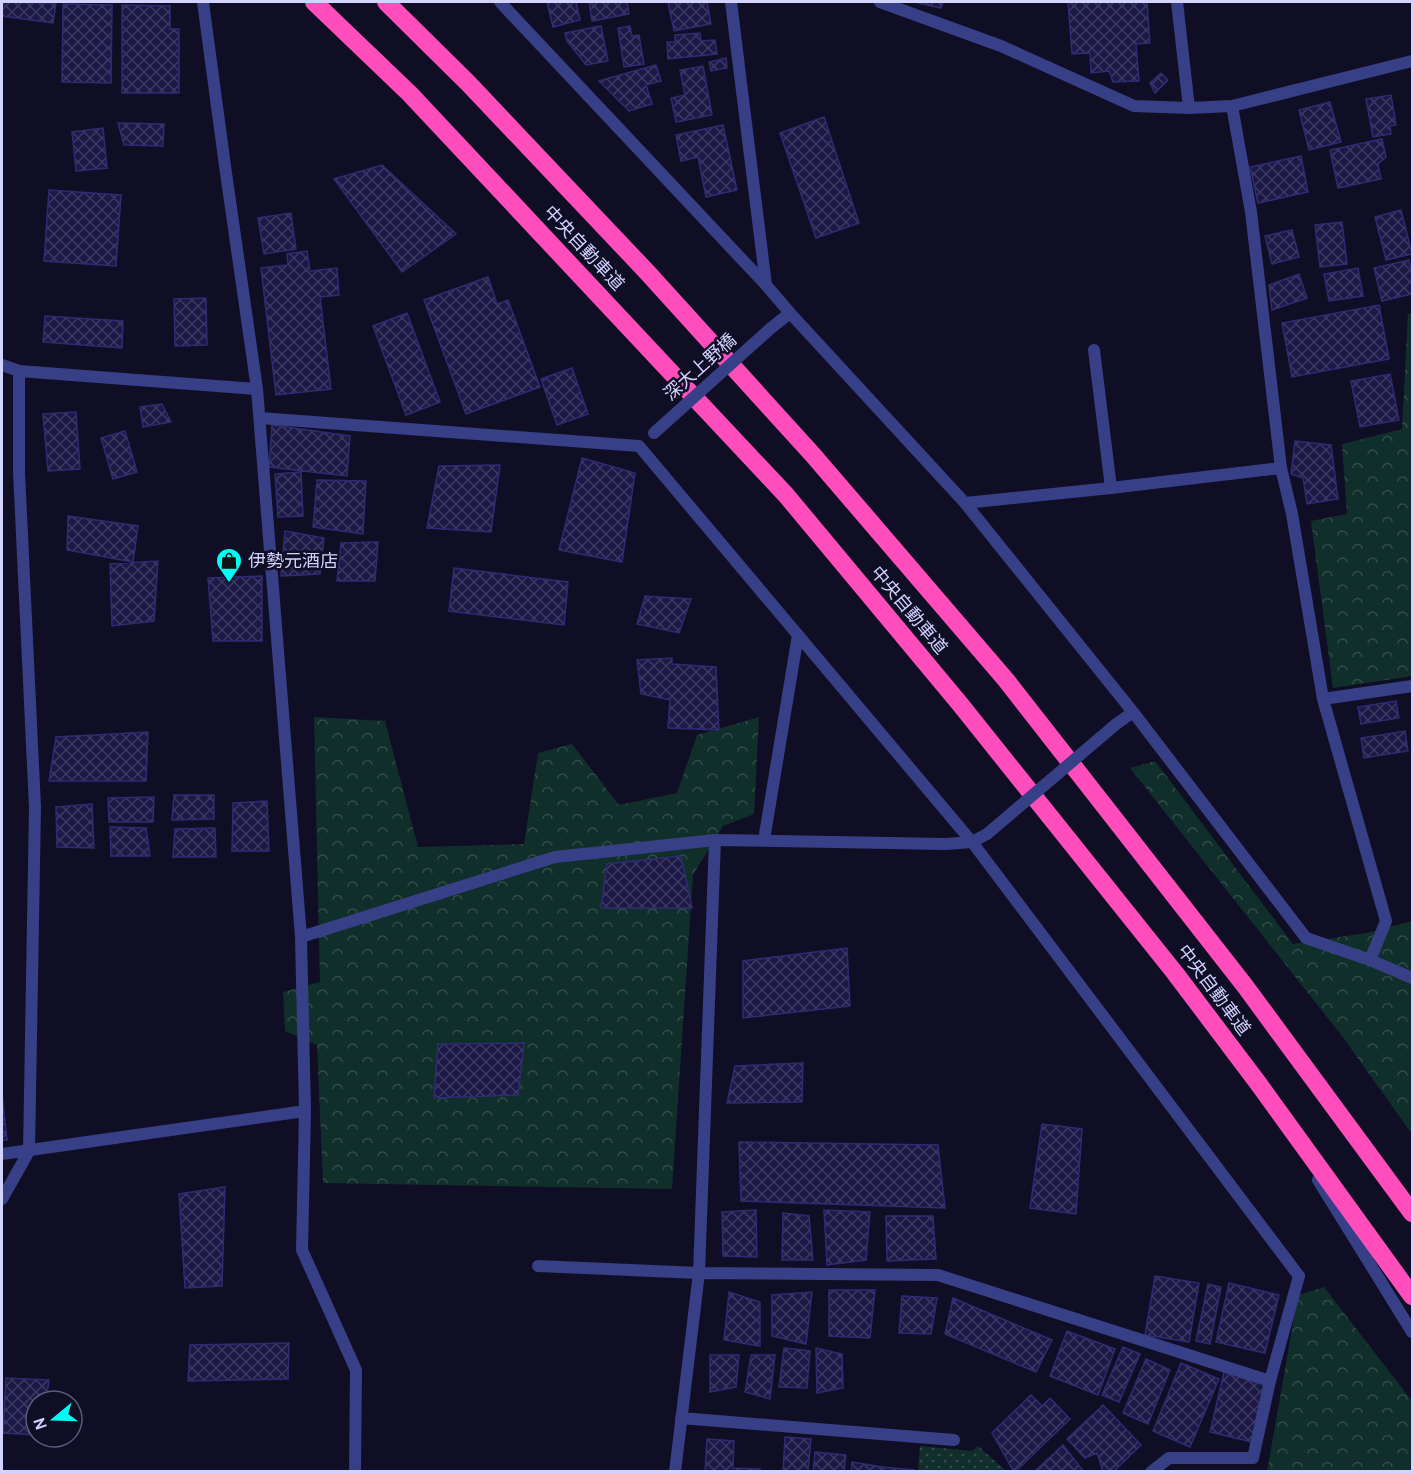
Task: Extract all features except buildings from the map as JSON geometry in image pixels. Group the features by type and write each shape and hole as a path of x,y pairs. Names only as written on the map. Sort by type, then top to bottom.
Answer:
{"highway":[{"name":"中央自動車道","path":"314,2 410,94 786,495 960,704 1175,973 1413,1296"},
{"name":"中央自動車道","path":"386,2 468,83 647,272 813,455 1006,680 1245,986 1413,1213"}],"street":[{"path":"203,2 260,418 301,937 305,1111 302,1250 356,1370 355,1472"},
{"path":"500,2 766,285 965,503 1133,712 1306,938 1370,960 1413,978"},
{"path":"731,2 766,285"},
{"path":"880,2 1000,46 1134,106 1189,108 1232,106 1413,61"},
{"path":"1177,2 1189,108"},
{"path":"1232,106 1251,212 1281,468 1292,514 1323,699 1386,921 1370,960"},
{"name":"深大上野橋","path":"639,446 790,313"},
{"path":"1094,351 1111,488"},
{"path":"2,365 19,371 257,389"},
{"path":"2,1199 28,1151 35,807 20,472 19,371"},
{"path":"260,418 639,446 972,842 1299,1276 1270,1381 1253,1458 1169,1458 1151,1472"},
{"path":"965,503 1281,468"},
{"path":"764,840 798,635"},
{"path":"1323,699 1413,686"},
{"path":"301,937 555,857 715,840 972,842 987,834 1133,712"},
{"path":"675,1472 699,1273 715,840"},
{"path":"1258,1083 1413,1332"},
{"path":"2,1154 305,1111"},
{"path":"538,1266 699,1273 938,1275 1270,1381"},
{"path":"681,1418 954,1440"}],"green space":[{"path":"1412,313 1412,676 1333,688 1311,521 1347,514 1342,444 1402,429 1408,314"},
{"path":"314,717 385,721 418,847 524,844 538,753 572,744 619,805 677,793 697,735 759,717 754,814 723,826 693,875 672,1189 323,1183 317,1045 285,1031 283,992 320,982"},
{"path":"1155,761 1293,944 1367,933 1412,921 1412,1134 1342,1036 1130,768"},
{"path":"1324,1287 1412,1401 1412,1471 1267,1472 1298,1295"},
{"path":"920,1446 972,1451 978,1446 1006,1471 918,1471"}],"place":[{"name":"伊勢元酒店","path":"229,584"}]}
